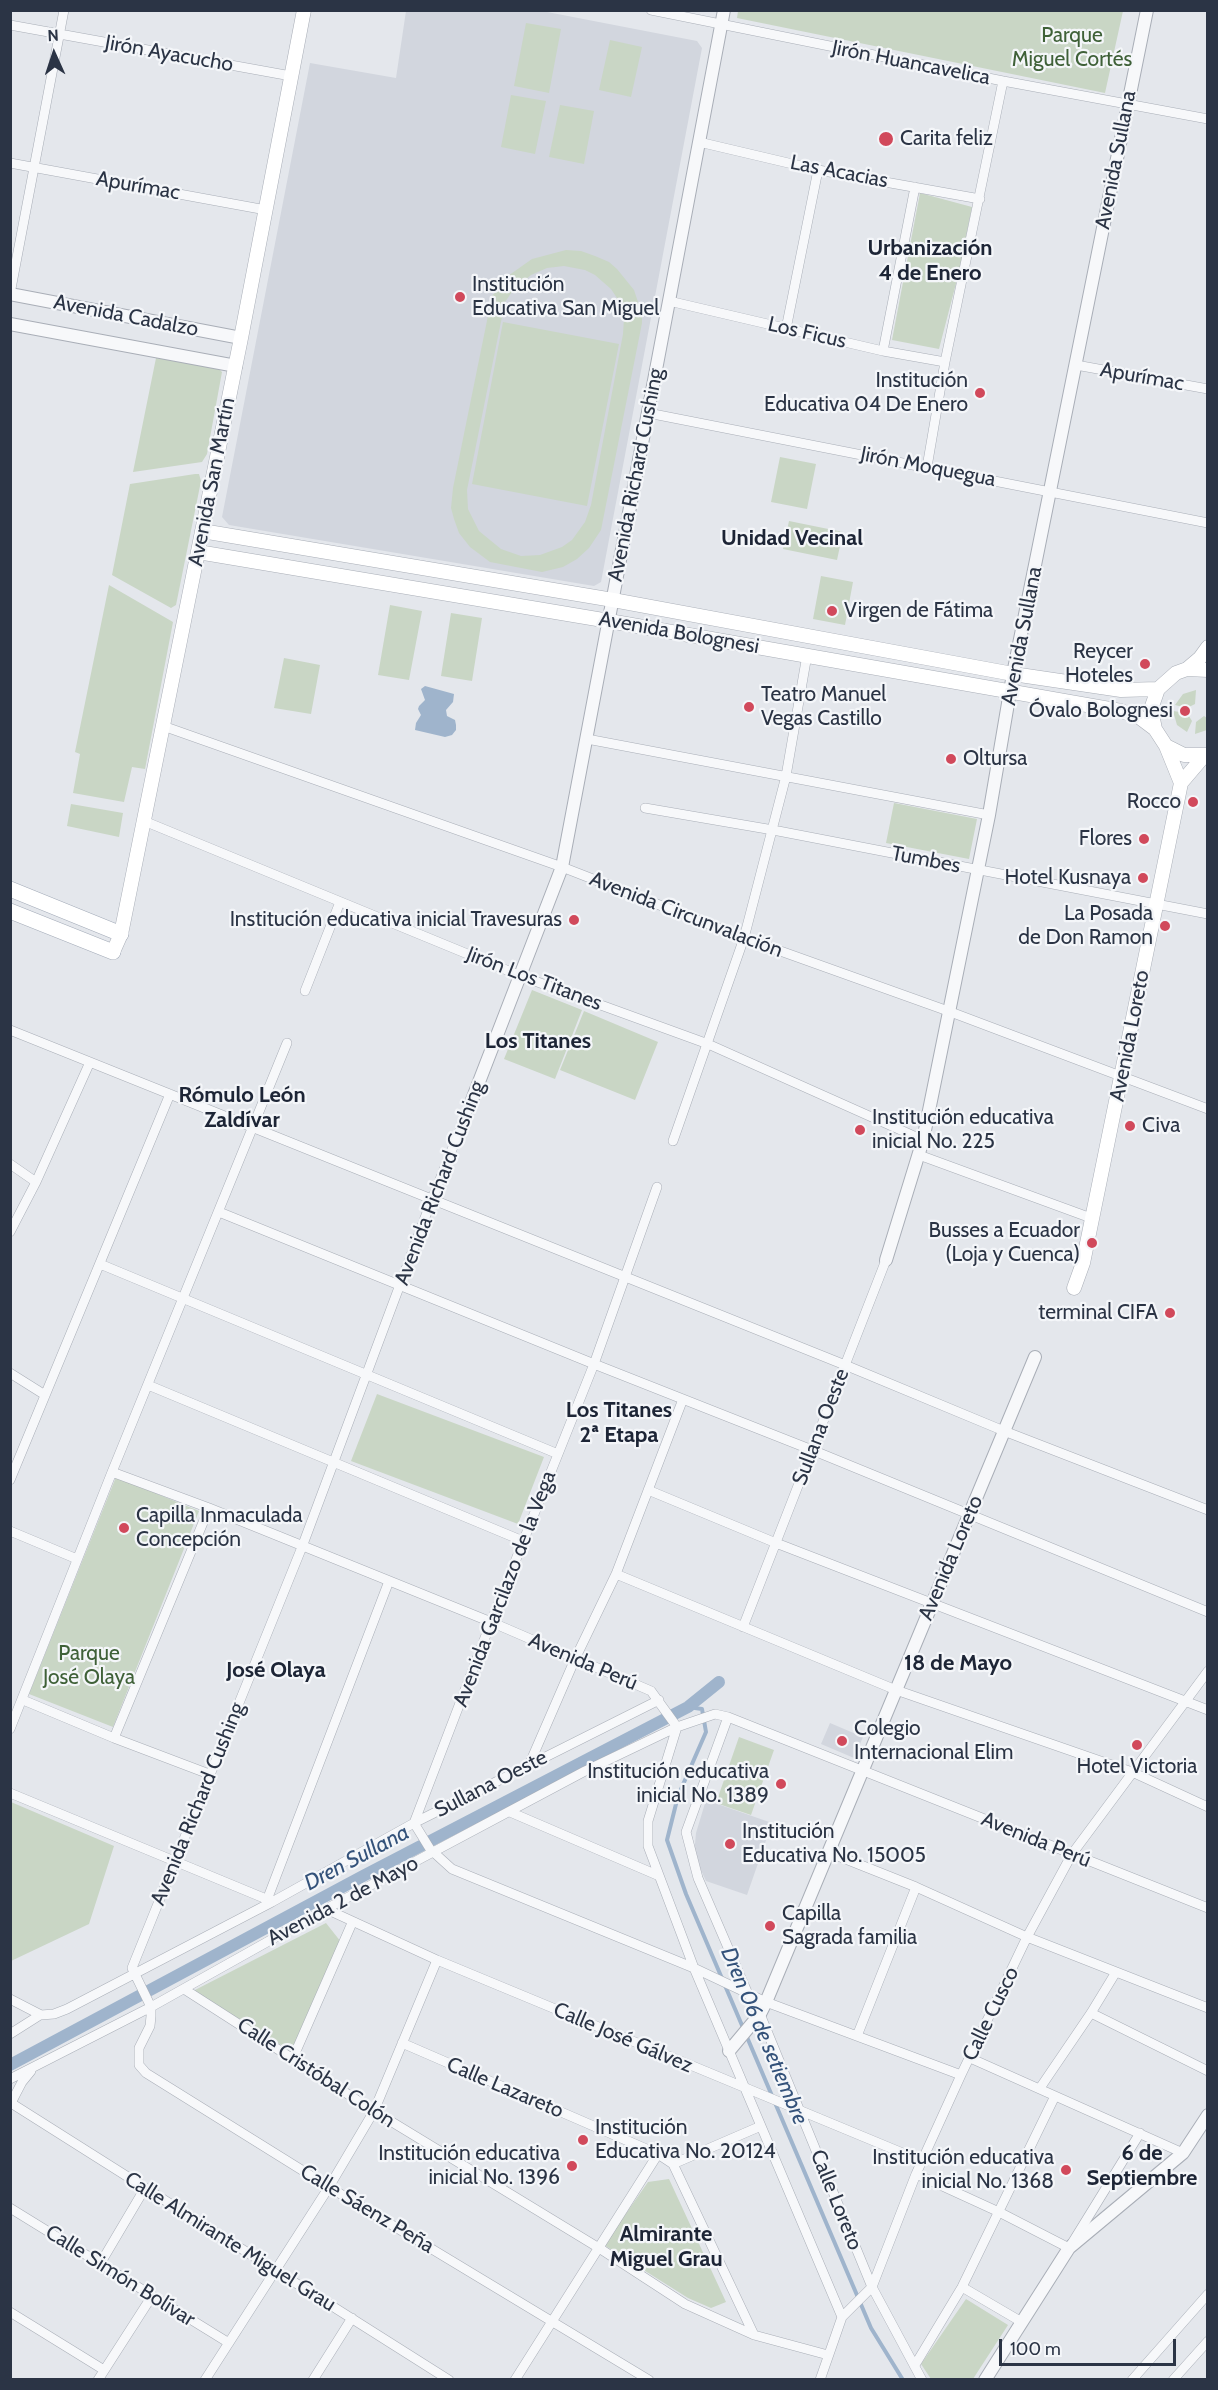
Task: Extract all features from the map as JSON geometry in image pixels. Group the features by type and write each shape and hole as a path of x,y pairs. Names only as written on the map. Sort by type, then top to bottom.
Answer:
{"main road":[{"name":"Avenida San Martín","path":"113,952 121,934 242,338 304,10"},
{"name":"Avenida Bolognesi","path":"202,531 613,600 1013,674 1120,690 1158,689"},
{"name":"Avenida Bolognesi","path":"198,552 807,655 1121,711 1138,717 1155,729"},
{"path":"1181,783 1166,746 1155,729 1151,709 1158,689 1171,676 1187,669 1200,658 1208,647"},
{"path":"1187,669 1208,670"},
{"path":"1166,746 1184,755 1206,755"},
{"name":"Avenida Loreto","path":"1074,1288 1083,1263 1123,1076 1181,783 1206,755"},
{"path":"10,889 121,934"},
{"path":"10,911 113,952"}],"street":[{"path":"10,294 64,10"},
{"name":"Jirón Huancavelica","path":"651,10 1003,81 1208,119"},
{"name":"Avenida Richard Cushing","path":"135,1976 132,1968 302,1547 432,1199 562,867 724,10"},
{"name":"Avenida Sullana","path":"886,1260 923,1140 989,815 1013,674 1147,10"},
{"name":"Jirón Ayacucho","path":"10,26 291,76"},
{"path":"927,467 945,362 1003,81"},
{"name":"Las Acacias","path":"699,142 818,170 980,199"},
{"name":"Apurímac","path":"10,163 266,210"},
{"path":"786,329 818,170"},
{"path":"883,351 915,187"},
{"name":"Avenida Cadalzo","path":"10,294 242,338"},
{"name":"Los Ficus","path":"669,301 883,351 945,362"},
{"name":"Avenida Cadalzo","path":"10,324 236,366"},
{"name":"Apurímac","path":"1076,365 1208,389"},
{"name":"Jirón Moquegua","path":"648,413 1208,523"},
{"path":"673,1142 744,938 786,776 807,655"},
{"name":"Avenida Circunvalación","path":"163,726 562,867 744,938 948,1011 1208,1109"},
{"path":"586,739 989,815"},
{"name":"Tumbes","path":"645,808 773,830 1208,914"},
{"name":"Jirón Los Titanes","path":"144,821 521,976 708,1044 923,1140"},
{"path":"305,991 340,902"},
{"path":"10,1030 625,1276 1004,1431 1208,1510"},
{"path":"10,1729 287,1043"},
{"path":"11,1227 36,1182 90,1062"},
{"path":"10,1480 170,1094"},
{"path":"919,1155 1091,1218"},
{"path":"10,1164 36,1182"},
{"name":"Avenida Garcilazo de la Vega","path":"417,1827 491,1622 594,1364 657,1186"},
{"path":"219,1212 1208,1612"},
{"name":"Sullana Oeste","path":"743,1627 886,1260"},
{"path":"100,1264 558,1454"},
{"name":"Avenida Loreto","path":"729,2051 760,2014 766,2002 1035,1357"},
{"path":"10,1373 45,1395"},
{"path":"148,1385 523,1541"},
{"path":"529,1766 575,1659 616,1574 683,1399"},
{"name":"Avenida Perú","path":"112,1472 209,1508 491,1622 651,1691 675,1725 714,1714 728,1717 1208,1908"},
{"path":"648,1490 776,1543 1208,1710"},
{"path":"114,1738 209,1508"},
{"path":"10,1531 77,1559"},
{"path":"616,1574 896,1690 1132,1772 1208,1807"},
{"path":"10,1792 269,1900 389,1581"},
{"name":"Calle Cusco","path":"820,2379 842,2318 872,2287 916,2174 961,2075 1027,1937 1072,1854 1208,1671"},
{"path":"23,1700 209,1774"},
{"name":"Sullana Oeste","path":"10,2034 40,2015 54,2014 67,2009 135,1976 269,1900 417,1827 529,1766 662,1704"},
{"name":"Calle Loreto","path":"728,1717 686,1832 698,1878 748,1994 760,2014 872,2287 922,2379"},
{"path":"675,1725 648,1821 648,1846 657,1875 694,1968 842,2318"},
{"name":"Avenida 2 de Mayo","path":"10,2079 184,1989 432,1850 510,1812 675,1725"},
{"path":"510,1812 657,1875"},
{"path":"417,1827 443,1862 458,1871 694,1968 766,2002 961,2075"},
{"path":"828,1852 916,1887 1027,1937 1208,2008"},
{"path":"857,2036 916,1887"},
{"name":"Calle José Gálvez","path":"326,1909 352,1923 437,1960 922,2161"},
{"path":"293,2058 352,1923"},
{"path":"205,2379 329,2187 374,2111 437,1960"},
{"path":"1040,2088 1116,1972"},
{"path":"135,1976 150,2005"},
{"name":"Calle Cristóbal Colón","path":"184,1989 374,2111 599,2248 685,2304 754,2335 828,2355"},
{"path":"10,1999 40,2015"},
{"name":"Calle Sáenz Peña","path":"150,2005 150,2026 138,2056 139,2065 146,2073 329,2187 649,2379"},
{"path":"1091,2013 1208,2072"},
{"name":"Calle Lazareto","path":"402,2043 658,2154 673,2164"},
{"path":"970,2058 1183,2152"},
{"path":"11,2104 22,2082 34,2067"},
{"path":"915,2365 962,2287 1055,2096"},
{"name":"Calle Almirante Miguel Grau","path":"11,2104 449,2379"},
{"path":"1069,2248 1183,2152 1208,2115"},
{"path":"754,2335 673,2164 761,2126"},
{"path":"985,2379 1140,2133"},
{"path":"515,2379 658,2154"},
{"path":"916,2174 999,2212 1069,2248"},
{"path":"100,2264 145,2188"},
{"name":"Calle Simón Bolívar","path":"10,2208 229,2343"},
{"path":"962,2287 1020,2321"},
{"path":"1132,2379 1208,2294"},
{"path":"98,2379 152,2296"},
{"path":"10,2312 104,2370"},
{"path":"313,2379 352,2318"},
{"path":"1173,2379 1208,2341"}],"shaded area":[{"name":"Institución Educativa San Miguel","path":"406,11 542,11 697,41 702,48 601,582 594,586 229,525 222,517 310,63 396,78"},
{"name":"Colegio Internacional Elim","path":"830,1723 863,1737 854,1758 821,1744"},
{"name":"Institución Educativa No. 15005","path":"706,1800 772,1823 747,1895 706,1881 694,1855 696,1833"}],"green space":[{"name":"Parque Miguel Cortés","path":"1123,10 1105,93 737,18 738,11"},
{"path":"526,23 561,29 549,93 514,86"},
{"path":"610,40 642,47 631,97 599,90"},
{"path":"511,95 546,101 535,154 501,147"},
{"path":"560,105 594,111 584,164 549,157"},
{"path":"920,193 972,207 958,276 939,349 892,340"},
{"path":"566,250 581,251 609,262 634,290 642,314 601,530 589,548 577,559 563,567 542,572 490,562 470,547 459,533 451,508 453,488 492,296 505,278 532,259","holes":["564,266 585,270 595,275 611,289 624,318 591,505 585,522 572,540 562,547 540,555 521,556 501,549 479,531 468,509 467,490 505,302 514,289 531,275 547,268"]},
{"path":"503,322 619,344 587,506 472,484"},
{"path":"156,358 216,366 222,372 207,454 202,462 133,472"},
{"path":"780,457 816,464 807,509 771,502"},
{"path":"199,474 201,481 176,605 171,608 112,575 130,484"},
{"path":"789,521 843,532 837,560 783,549"},
{"path":"821,576 853,582 845,625 813,619"},
{"path":"109,585 173,622 145,769 132,767 124,802 73,793 80,754 75,752"},
{"path":"390,605 422,611 409,680 378,675"},
{"path":"451,613 482,618 472,681 441,676"},
{"path":"284,658 320,665 311,714 274,708"},
{"path":"1196,690 1195,704 1187,708 1175,705 1183,694"},
{"path":"1173,711 1187,713 1192,721 1187,732 1177,725"},
{"path":"1204,716 1207,718 1207,730 1195,734 1196,722"},
{"path":"894,803 977,819 969,859 886,843"},
{"path":"71,804 123,813 119,837 67,826"},
{"path":"532,990 582,1010 555,1079 504,1059"},
{"path":"584,1011 658,1042 635,1100 560,1070"},
{"path":"377,1394 544,1457 518,1524 351,1461"},
{"name":"Parque José Olaya","path":"116,1477 199,1511 113,1727 29,1694"},
{"path":"739,1737 774,1750 751,1815 716,1803"},
{"path":"11,1802 114,1846 89,1924 11,1961"},
{"path":"326,1923 341,1942 291,2051 193,1991"},
{"path":"669,2179 726,2302 711,2308 688,2298 604,2245 648,2182"},
{"path":"966,2299 1008,2325 973,2379 931,2379 921,2364"}],"water":[{"path":"425,686 454,694 453,702 446,710 447,716 455,720 456,730 452,735 445,737 415,730 421,715 419,706 425,700 421,689"}],"waterway":[{"name":"Dren Sullana","path":"10,2065 363,1876 688,1707 719,1682"},
{"name":"Dren 06 de setiembre","path":"688,1707 702,1709 706,1732 678,1796 667,1840 686,1894 871,2328 903,2380"}],"place":[{"name":"Carita feliz","path":"886,139"},
{"name":"Institución Educativa San Miguel","path":"460,297"},
{"name":"Institución Educativa 04 De Enero","path":"980,393"},
{"name":"Virgen de Fátima","path":"832,611"},
{"name":"Reycer Hoteles","path":"1145,664"},
{"name":"Teatro Manuel Vegas Castillo","path":"749,707"},
{"name":"Óvalo Bolognesi","path":"1185,711"},
{"name":"Oltursa","path":"951,759"},
{"name":"Rocco","path":"1193,802"},
{"name":"Flores","path":"1144,839"},
{"name":"Hotel Kusnaya","path":"1143,878"},
{"name":"Institución educativa inicial Travesuras","path":"574,920"},
{"name":"La Posada de Don Ramon","path":"1165,926"},
{"name":"Civa","path":"1130,1126"},
{"name":"Institución educativa inicial No. 225","path":"860,1130"},
{"name":"Busses a Ecuador (Loja y Cuenca)","path":"1092,1243"},
{"name":"terminal CIFA","path":"1170,1313"},
{"name":"Capilla Inmaculada Concepción","path":"124,1528"},
{"name":"Colegio Internacional Elim","path":"842,1741"},
{"name":"Hotel Victoria","path":"1137,1745"},
{"name":"Institución educativa inicial No. 1389","path":"781,1784"},
{"name":"Institución Educativa No. 15005","path":"730,1844"},
{"name":"Capilla Sagrada familia","path":"770,1926"},
{"name":"Institución Educativa No. 20124","path":"583,2140"},
{"name":"Institución educativa inicial No. 1396","path":"572,2166"},
{"name":"Institución educativa inicial No. 1368","path":"1066,2170"}],"district":[{"name":"Urbanización 4 de Enero","path":"930,262"},
{"name":"Unidad Vecinal","path":"792,539"},
{"name":"Los Titanes","path":"538,1042"},
{"name":"Rómulo León Zaldívar","path":"242,1108"},
{"name":"Los Titanes 2ª Etapa","path":"619,1424"},
{"name":"18 de Mayo","path":"958,1664"},
{"name":"José Olaya","path":"276,1671"},
{"name":"6 de Septiembre","path":"1142,2166"},
{"name":"Almirante Miguel Grau","path":"666,2248"}]}
